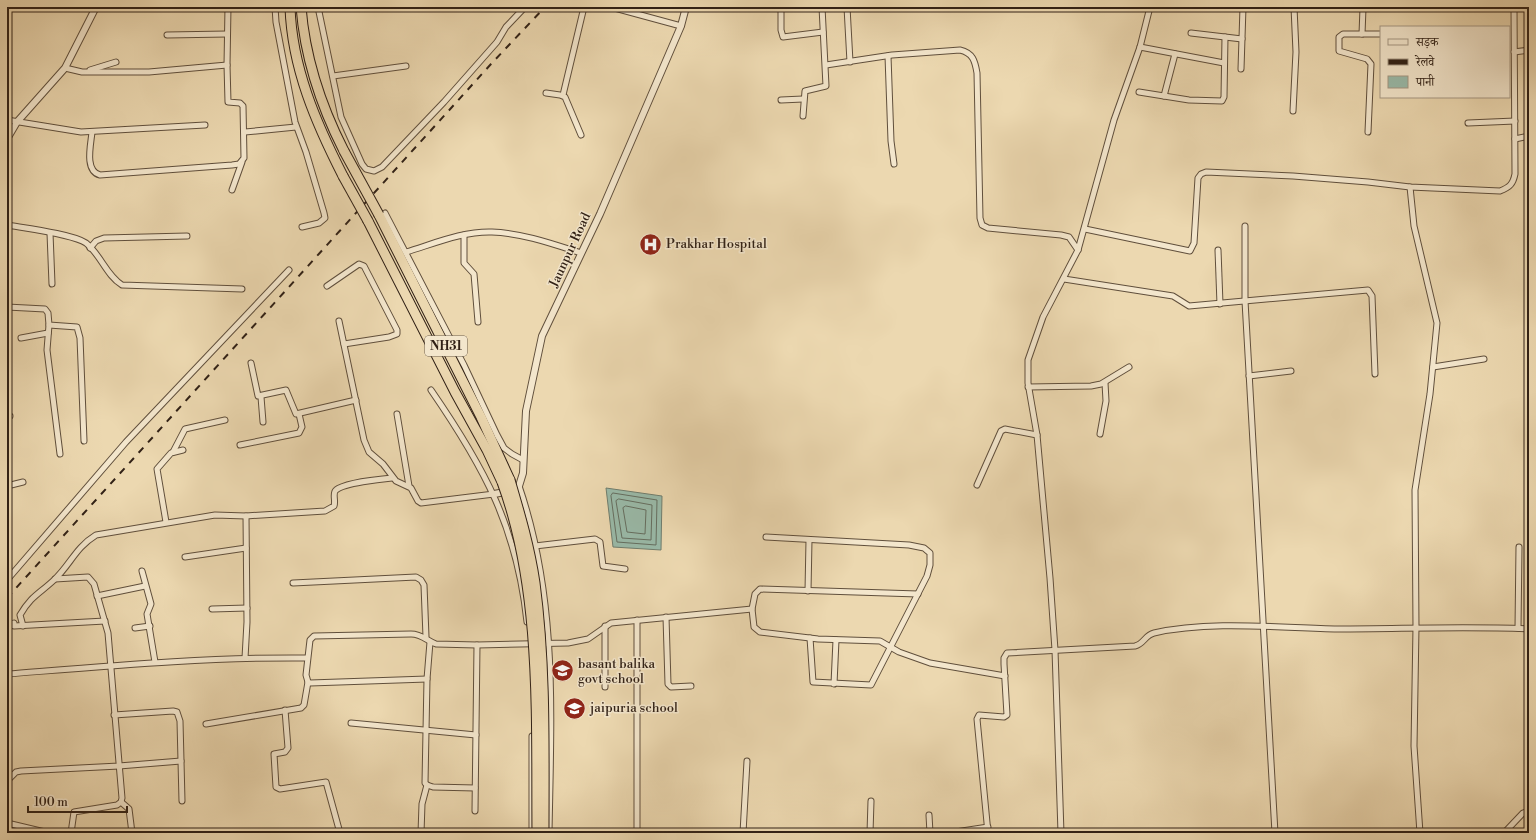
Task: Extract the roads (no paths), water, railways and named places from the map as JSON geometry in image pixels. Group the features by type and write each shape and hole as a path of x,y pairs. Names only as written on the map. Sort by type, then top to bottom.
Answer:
{"highway":[{"name":"NH31","path":"290,7 293,45 301,76 323,136 455,392 506,481 521,554 532,631 535,693 537,833"},
{"name":"NH31","path":"301,7 302,24 315,84 325,111 344,151 382,214 482,417 524,530 535,583 541,649 544,833"}],"street":[{"path":"7,139 17,122 65,68 96,7"},
{"path":"228,7 228,102 240,103 243,106 245,132 244,158 232,190"},
{"path":"275,7 277,29 296,127 306,152 325,218 319,223 302,226"},
{"path":"318,7 333,76 340,118 362,164 366,169 374,172 382,167 444,102 497,42 506,27 525,7"},
{"path":"580,135 563,95 584,7"},
{"path":"611,7 681,26"},
{"name":"Jaunpur Road","path":"520,486 522,480 526,411 542,336 582,253 681,26 686,7"},
{"path":"781,7 781,30 783,37 823,32"},
{"path":"803,116 803,98 805,91 826,86 822,7"},
{"path":"847,7 850,62"},
{"path":"1061,833 1055,650 1037,435 1028,387 1028,360 1033,342 1043,317 1078,250 1114,120 1140,47 1150,7"},
{"path":"1241,69 1242,7"},
{"path":"1293,111 1296,52 1294,7"},
{"path":"1085,229 1190,251 1194,243 1196,186 1201,174 1206,172 1293,176 1410,187 1500,190 1509,188 1513,182 1515,174 1515,121 1512,91 1514,52 1512,34 1514,7"},
{"path":"1362,34 1363,8"},
{"path":"1190,33 1242,39"},
{"path":"167,34 227,34"},
{"path":"1368,132 1371,64 1367,59 1341,52 1338,49 1340,34 1380,34"},
{"path":"1139,92 1189,100 1222,101 1224,97 1225,37"},
{"path":"1140,47 1224,63"},
{"path":"826,65 888,56 960,50 967,52 972,56 977,73 980,218 982,225 988,228 1061,235 1068,237 1078,250"},
{"path":"1514,52 1529,50"},
{"path":"1164,96 1175,54"},
{"path":"888,56 891,141 894,164"},
{"path":"82,72 116,62"},
{"path":"65,68 82,72 149,72 227,65"},
{"path":"333,76 406,66"},
{"path":"546,93 563,95"},
{"path":"781,100 803,98"},
{"path":"7,120 70,131 92,132 205,125"},
{"path":"1468,123 1515,121"},
{"path":"245,132 296,127"},
{"path":"92,132 90,162 96,174 100,175 232,165 242,162"},
{"path":"1515,139 1529,136"},
{"path":"1410,187 1414,226 1437,323 1433,367 1415,490 1416,627 1414,746 1420,833"},
{"path":"382,214 406,252 464,365 504,448 523,460"},
{"path":"7,225 50,232 80,241 90,248 114,280 122,285 242,289"},
{"path":"1245,226 1245,301 1264,626 1274,833"},
{"path":"50,232 52,284"},
{"path":"406,252 464,235 491,232 510,233 582,253"},
{"path":"464,235 464,263 474,274 478,322"},
{"path":"90,248 96,241 104,238 187,236"},
{"path":"1218,250 1220,304"},
{"path":"327,286 359,264 364,266 397,330 397,334 389,337 344,344"},
{"path":"7,580 126,442 289,270"},
{"path":"1064,279 1173,296 1189,306 1368,290 1372,296 1375,374"},
{"path":"7,307 45,309 48,312 50,325 48,333 48,362 60,454"},
{"path":"339,321 366,448 386,467 392,478"},
{"path":"50,325 73,326 77,327 79,332 84,441"},
{"path":"21,338 48,333"},
{"path":"1433,367 1484,359"},
{"path":"251,363 256,394 261,397 286,390 294,412 299,414 356,400"},
{"path":"1028,387 1091,386 1105,383 1129,367"},
{"path":"1249,376 1292,372"},
{"path":"1100,434 1106,401 1105,383"},
{"path":"431,390 470,449 494,494 509,532 518,564 529,644 532,690 532,833"},
{"path":"261,397 263,422"},
{"path":"240,445 299,433 302,427 299,414"},
{"path":"396,414 409,486 421,503 494,494 516,490 520,486 535,546 544,591 550,644 551,689 549,833"},
{"path":"166,522 157,468 173,452 185,429 224,420"},
{"path":"977,485 1001,431 1005,429 1037,435"},
{"path":"173,452 183,450"},
{"path":"23,626 20,615 28,601 55,579 84,543 96,535 166,522 216,515 246,516 325,511 334,506 334,494 337,490 358,483 392,478 409,486"},
{"path":"7,486 23,482"},
{"path":"245,658 247,608 246,516"},
{"path":"766,538 909,545 924,548 930,553 930,565 927,576 889,646 871,685 813,682 810,638"},
{"path":"535,546 598,540 603,566 625,569"},
{"path":"808,591 809,540"},
{"path":"1518,628 1519,547"},
{"path":"185,557 246,548"},
{"path":"142,570 151,604 147,612 155,662"},
{"path":"55,579 88,577 93,581 105,622 111,666 122,798 121,802 117,805 77,810 72,815 71,833"},
{"path":"293,583 416,577 421,580 424,585 426,638"},
{"path":"97,596 145,586"},
{"path":"918,594 760,589 754,594 752,609 754,627 760,632 810,638 880,641 899,652 930,663 1005,676"},
{"path":"212,609 247,608"},
{"path":"206,724 303,707 308,682 307,658 310,640 314,636 411,634 426,638 430,642 477,645 550,644 580,641 594,636 605,626 611,623 752,609"},
{"path":"666,617 668,684 671,687 691,686"},
{"path":"636,620 637,831"},
{"path":"7,625 23,626 105,622"},
{"path":"135,628 150,626"},
{"path":"605,626 605,687"},
{"path":"988,833 977,719 980,715 1007,716 1004,658 1007,653 1135,646 1144,642 1150,634 1169,630 1264,626 1339,629 1416,627 1529,629"},
{"path":"834,684 836,640"},
{"path":"421,833 422,804 427,785 425,778 427,679 430,642"},
{"path":"475,811 477,645"},
{"path":"7,674 155,662 245,658 307,658"},
{"path":"308,682 427,679"},
{"path":"285,710 288,748 285,752 274,754 276,787 280,789 326,782 340,833"},
{"path":"114,715 176,712 180,721 182,801"},
{"path":"351,723 407,730 427,730 476,735"},
{"path":"7,781 16,772 21,771 181,761"},
{"path":"742,833 747,761"},
{"path":"427,785 475,788"},
{"path":"870,833 871,801"},
{"path":"121,802 128,809 132,833"},
{"path":"1504,833 1523,813 1529,811"},
{"path":"929,814 930,833"},
{"path":"7,824 49,833"},
{"path":"949,833 988,827"}],"water":[{"path":"606,488 662,496 661,550 613,547"}],"railway":[{"path":"7,598 491,64 545,7"}],"place":[{"name":"Prakhar Hospital","path":"650,244"},
{"name":"basant balika govt school","path":"563,671"},
{"name":"jaipuria school","path":"575,708"}]}
